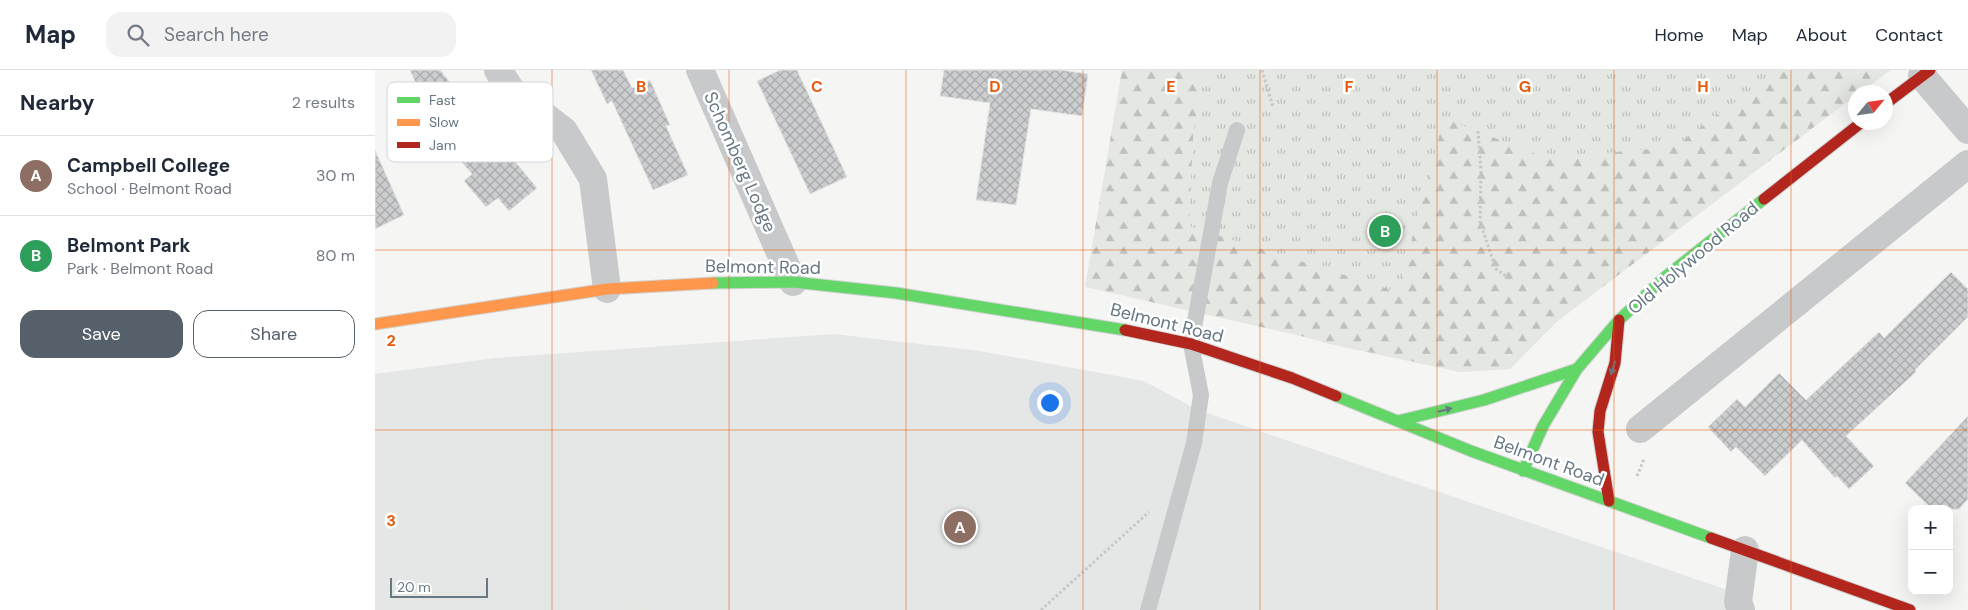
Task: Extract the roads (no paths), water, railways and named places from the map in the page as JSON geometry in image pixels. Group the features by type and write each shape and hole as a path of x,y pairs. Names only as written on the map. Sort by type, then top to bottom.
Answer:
{"main road":[{"path":"1893,98 1926,73"},
{"name":"Old Holywood Road","path":"1523,471 1543,426 1577,369 1619,320 1665,277 1852,130"},
{"name":"Belmont Road","path":"375,324 607,289 677,284 793,282 896,293 1093,323 1191,344 1292,378 1523,471 1910,610"},
{"path":"1609,501 1598,432 1600,411 1615,363 1619,320"},
{"path":"1397,421 1484,400 1577,369"}],"street":[{"path":"498,70 506,82"},
{"name":"Schomberg Lodge","path":"700,70 793,282"},
{"path":"1926,73 1968,130"},
{"path":"553,123 564,132 593,179 607,289"},
{"path":"1640,429 1968,164"},
{"path":"1741,610 1738,602 1745,550"}],"lane":[{"path":"1148,610 1193,443 1201,395 1191,344 1220,183 1237,130"}],"place":[{"name":"Belmont Park","path":"1385,231"},
{"name":"Campbell College","path":"960,527"}]}
